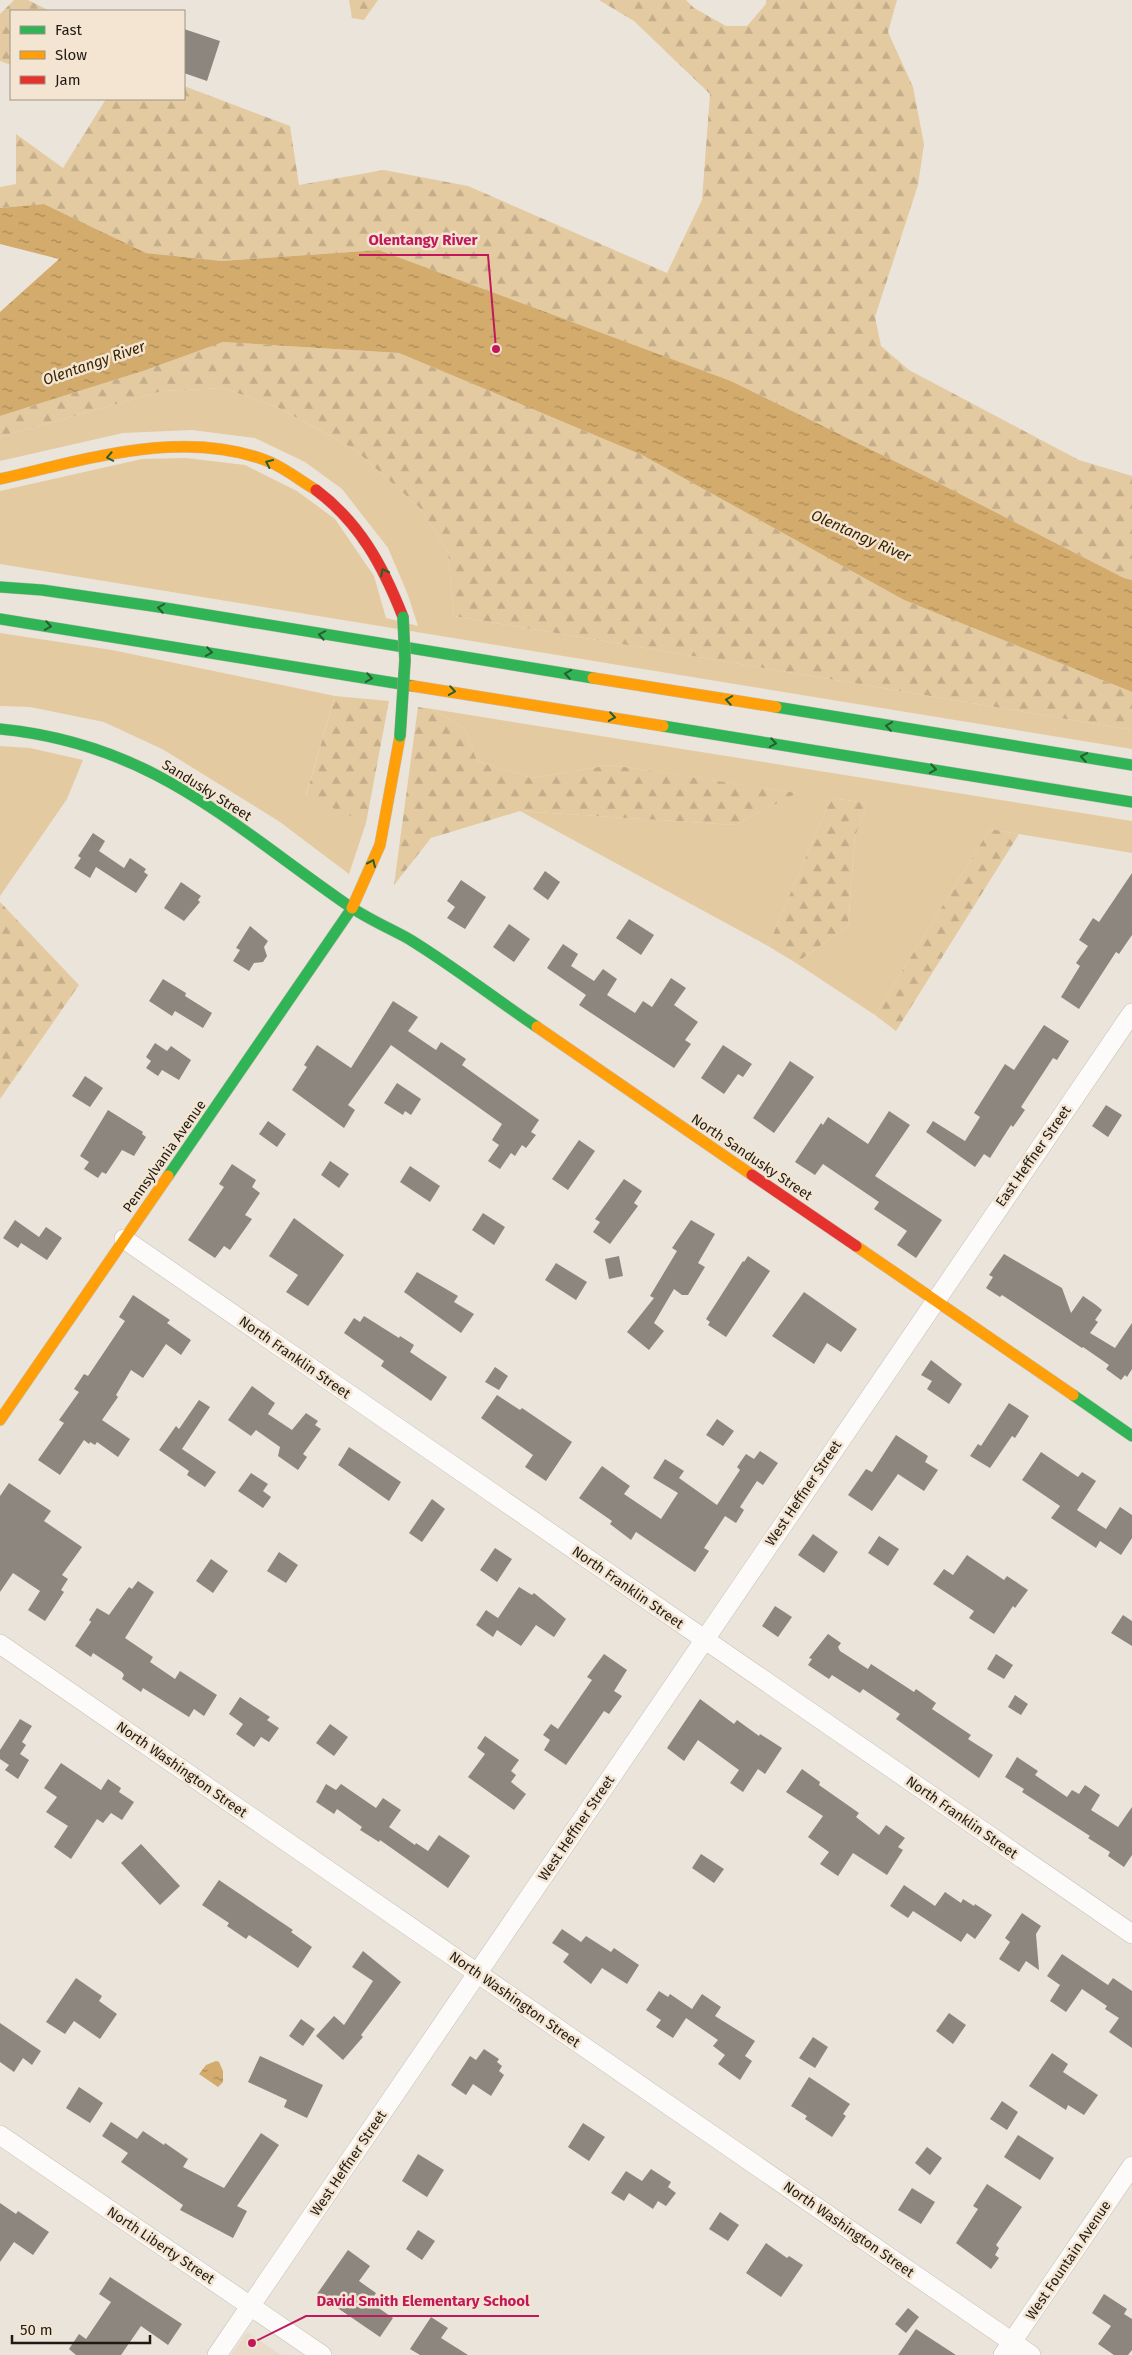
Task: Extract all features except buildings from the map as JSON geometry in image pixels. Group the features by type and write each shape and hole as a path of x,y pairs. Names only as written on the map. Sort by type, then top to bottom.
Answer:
{"main road":[{"name":"Pennsylvania Avenue","path":"0,479 141,451 181,448 210,449 258,458 316,489 338,506 371,546 389,580 403,617 405,660 400,736 380,845 352,908 0,1420"},
{"path":"0,587 42,590 159,607 1132,766"},
{"path":"0,619 1132,802"},
{"name":"Sandusky Street","path":"0,729 30,731 69,741 117,757 169,780 352,908"},
{"name":"North Sandusky Street","path":"352,908 410,940 1132,1436"}],"street":[{"name":"East Heffner Street","path":"935,1300 1132,1013"},
{"name":"North Franklin Street","path":"124,1239 1132,1934"},
{"name":"West Heffner Street","path":"216,2355 935,1300"},
{"name":"North Washington Street","path":"0,1644 477,1973 1008,2349 1031,2355"},
{"name":"North Liberty Street","path":"0,2134 322,2355"},
{"name":"West Fountain Avenue","path":"1008,2349 1132,2166"}],"shaded area":[{"path":"247,2332 281,2355 231,2355"}],"green space":[{"path":"14,0 28,0 48,10 10,10 10,65 0,61 0,14"},
{"path":"349,0 378,0 364,20 352,18"},
{"path":"599,0 686,0 694,8 726,26 747,26 766,4 766,0 897,0 888,32 913,87 924,144 918,185 875,317 881,346 909,370 1079,460 1132,476 1132,580 1124,578 925,476 731,381 379,250 222,261 146,253 44,204 0,208 0,187 16,184 16,134 63,168 105,100 185,100 185,86 290,126 299,185 384,170 468,186 667,273 702,200 710,94 634,21"},
{"path":"223,342 399,353 642,455 904,600 1132,692 1132,730 454,616 448,552 420,508 354,449 277,407 223,388 162,391 0,437 0,416 146,370"},
{"path":"223,388 277,407 354,449 420,508 448,552 454,616 1132,730 1132,749 0,564 0,491 142,459 186,458 245,465 297,491 335,519 374,576 386,618 418,626 408,595 388,548 342,489 305,462 255,438 192,430 123,433 0,461 0,437 162,391"},
{"path":"0,633 112,650 335,696 306,795 366,823 349,874 280,822 164,750 104,722 30,707 0,706"},
{"path":"335,696 389,701 366,823 306,796"},
{"path":"418,707 432,709 465,729 477,761 532,778 611,765 797,793 735,825 520,811 431,838 394,885"},
{"path":"432,709 1132,821 1132,853 990,829 875,1015 796,963 848,926 855,837 867,803 831,798 768,946 520,811 735,825 796,793 611,765 532,778 477,761 465,729"},
{"path":"0,746 30,748 83,760 67,799 0,896"},
{"path":"831,798 867,803 855,837 848,926 796,963 768,946"},
{"path":"990,829 1019,834 896,1031 875,1015"},
{"path":"0,902 79,985 0,1099"}],"water":[{"path":"44,204 146,253 222,261 379,250 731,381 925,476 1124,578 1132,580 1132,692 904,600 642,455 399,353 223,342 146,370 0,416 0,312 59,259 0,244 0,208"},
{"path":"216,2061 219,2062 223,2071 223,2082 218,2087 199,2074 206,2065"}],"traffic: fast":[{"path":"0,587 42,590 159,607 593,678"},
{"path":"400,736 405,660 403,617"},
{"path":"0,619 413,686"},
{"path":"776,707 1132,765"},
{"path":"663,726 1132,802"},
{"path":"0,729 54,738 102,751 146,770 187,792 227,818 349,906 425,949 537,1027"},
{"path":"168,1176 352,908"},
{"path":"1073,1395 1132,1436"}],"traffic: slow":[{"path":"0,479 66,463 135,450 204,447 237,452 270,462 316,490"},
{"path":"593,678 776,707"},
{"path":"413,686 663,726"},
{"path":"352,908 380,845 400,736"},
{"path":"537,1027 752,1175"},
{"path":"0,1420 168,1176"},
{"path":"856,1246 1073,1395"}],"traffic: jam":[{"path":"316,490 332,503 358,531 387,580 403,617"},
{"path":"752,1175 856,1246"}],"place":[{"name":"Olentangy River","path":"496,349"},
{"name":"David Smith Elementary School","path":"252,2343"}]}
